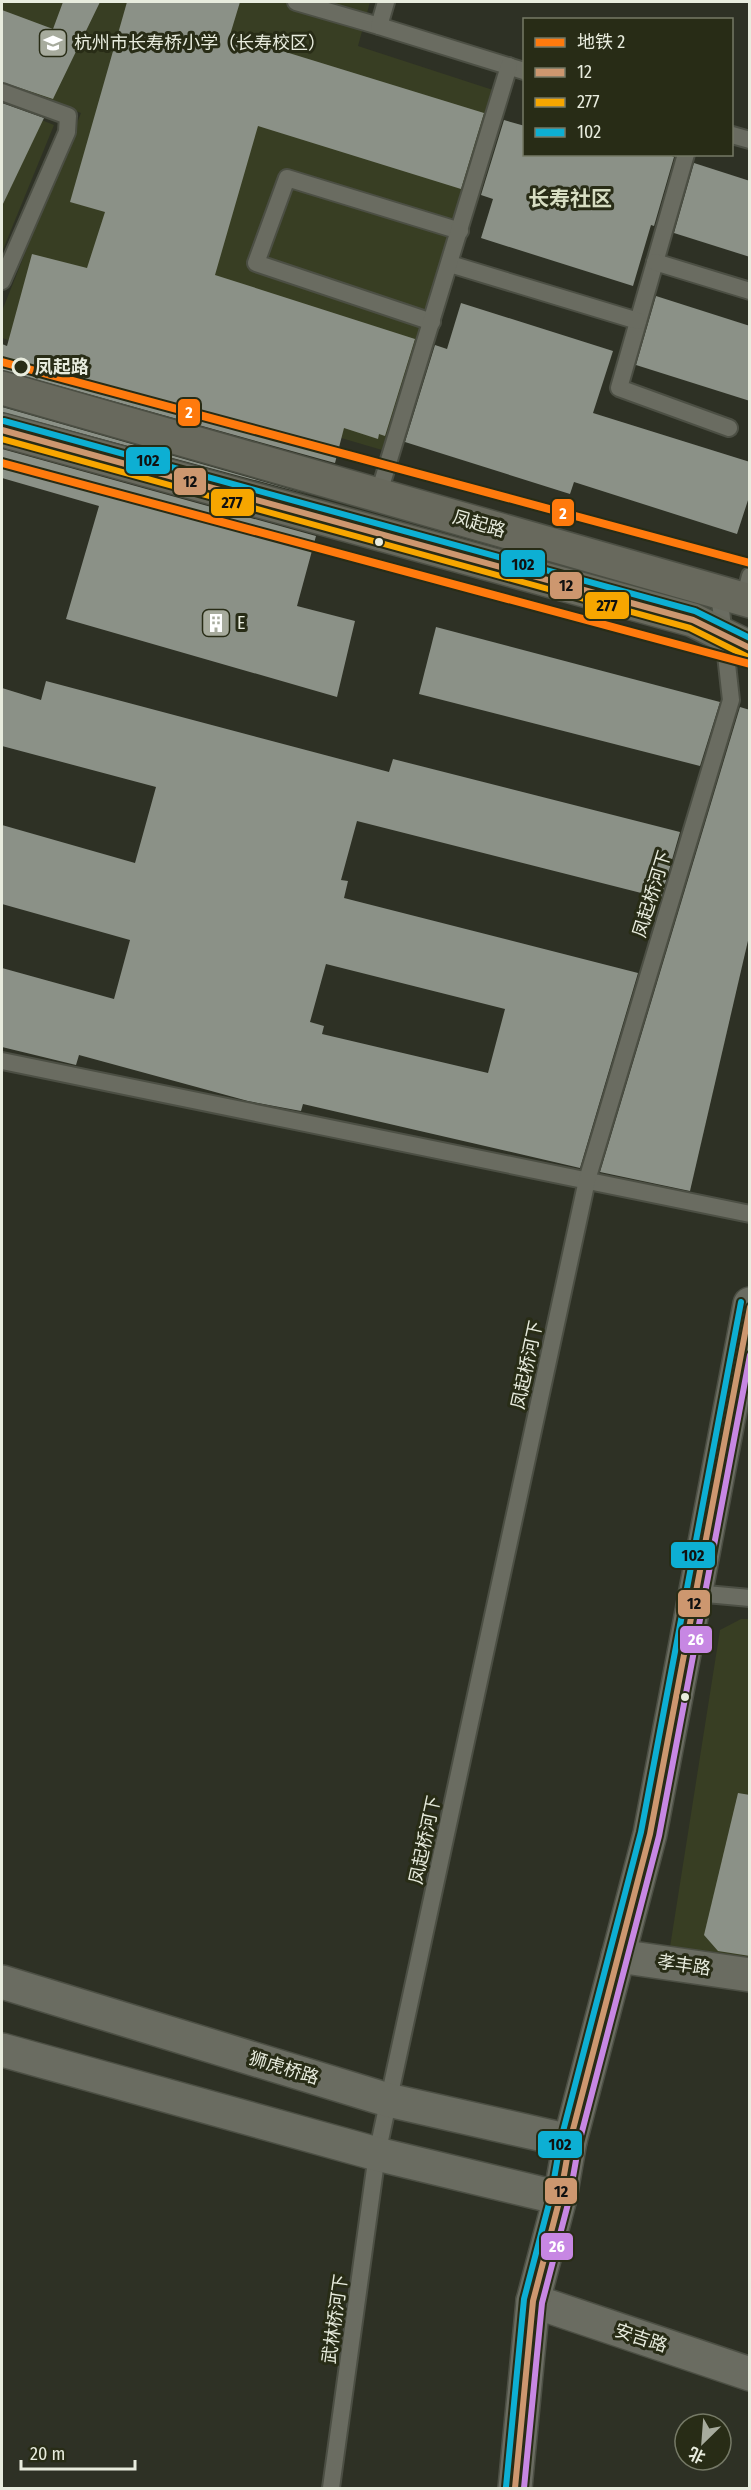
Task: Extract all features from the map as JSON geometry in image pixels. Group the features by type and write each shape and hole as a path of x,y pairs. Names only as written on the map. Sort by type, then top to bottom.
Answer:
{"main road":[{"name":"凤起路","path":"2,388 378,496 741,592"},
{"path":"2,430 693,620 737,642"}],"street":[{"path":"515,2488 533,2301 560,2198 570,2141 650,1834 750,1304"},
{"name":"孝丰路","path":"618,1956 750,1975"},
{"name":"狮虎桥路","path":"2,1982 388,2100 570,2141"},
{"path":"2,2050 377,2154 560,2198"},
{"name":"安吉路","path":"533,2301 750,2374"}],"lane":[{"path":"296,2 517,69 460,231 378,496"},
{"path":"379,26 386,2"},
{"path":"2,92 68,116 67,132 2,281"},
{"path":"733,135 750,140"},
{"path":"685,156 619,388 729,428"},
{"path":"432,322 256,263 286,178 460,231"},
{"path":"655,262 750,291"},
{"path":"450,264 638,321"},
{"name":"凤起桥河下","path":"377,2154 586,1180 731,700 741,592"},
{"path":"2,1061 750,1214"},
{"path":"695,1593 750,1598"},
{"name":"武林桥河下","path":"331,2488 377,2154"}],"shaded area":[{"path":"2,2 370,2 358,46 493,90 382,450 2,338 2,311 81,113 2,85"},
{"path":"2,104 54,125 2,252"},
{"path":"741,1619 749,1619 749,1958 670,1947 720,1630"}],"building":[{"path":"63,2 100,2 53,99 2,82 2,10 53,29"},
{"path":"127,2 240,2 230,35 484,113 461,189 258,126 215,275 415,339 385,436 379,434 378,439 344,428 335,463 2,370 2,344 7,346 32,254 87,268 105,212 70,202"},
{"path":"2,103 44,118 2,206"},
{"path":"504,120 523,125 523,156 674,157 654,226 651,225 633,286 481,238 493,199 481,195"},
{"path":"694,163 750,181 750,257 674,233"},
{"path":"656,296 750,326 750,401 636,365"},
{"path":"461,303 613,351 593,413 750,462 750,494 737,534 574,482 570,494 405,442 435,345 447,349"},
{"path":"2,407 314,496 2,412"},
{"path":"2,449 316,536 297,606 355,621 337,697 66,619 99,506 2,478"},
{"path":"436,627 720,702 700,766 419,694"},
{"path":"46,681 389,772 393,759 680,832 661,898 357,821 341,880 348,881 344,898 638,973 580,1168 303,1104 301,1111 248,1101 79,1055 76,1065 2,1047 2,968 114,999 130,940 2,904 2,825 135,863 156,787 2,746 2,688 41,700","holes":["326,964 505,1009 488,1073 322,1034 324,1026 310,1022"]},
{"path":"740,707 750,710 750,932 690,1191 600,1172"},
{"path":"738,1793 750,1795 750,1956 718,1951 704,1935"}],"metro line":[{"name":"2","path":"2,362 750,563"},
{"name":"2","path":"2,463 750,664"}],"transit line":[{"name":"102","path":"4,421 695,611 750,638"},
{"name":"12","path":"2,430 693,620 750,648"},
{"name":"277","path":"2,439 690,628 746,656"},
{"name":"102","path":"506,2487 524,2299 551,2196 561,2139 641,1832 741,1302"},
{"name":"12","path":"515,2488 533,2301 560,2198 570,2141 650,1834 750,1307"},
{"name":"26","path":"524,2488 542,2303 569,2200 579,2143 659,1836 750,1355"}],"place":[{"name":"杭州市长寿桥小学（长寿校区）","path":"53,43"},
{"name":"凤起路","path":"21,367"},
{"name":"E","path":"216,623"}],"district":[{"name":"长寿社区","path":"570,199"}]}
